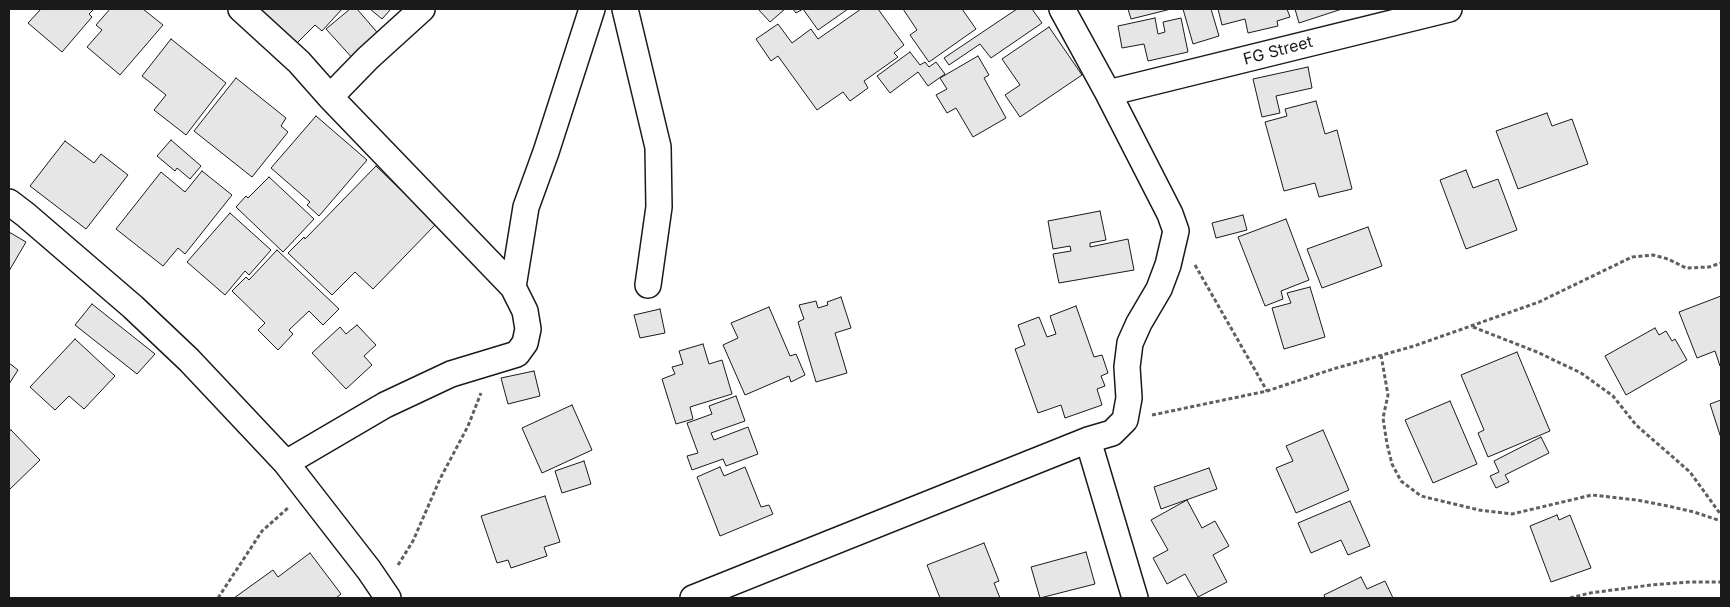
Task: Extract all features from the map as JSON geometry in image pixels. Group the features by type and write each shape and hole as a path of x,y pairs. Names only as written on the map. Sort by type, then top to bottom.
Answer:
{"street":[{"path":"241,9 299,62 330,97 513,287 525,311 528,329 525,343 517,354 451,374 385,405 286,463"},
{"path":"330,97 368,58 422,9"},
{"path":"513,287 526,207 546,152 592,9"},
{"path":"625,9 658,147 659,207 648,285"},
{"path":"693,598 1088,440 1112,433 1125,420 1129,398 1128,367 1130,344 1139,323 1159,289 1168,265 1176,231 1170,214 1108,93 1062,9"},
{"name":"FG Street","path":"1108,93 1449,9"},
{"path":"9,202 133,307 189,360 286,463 369,570 388,598"},
{"path":"1088,440 1135,598"}],"path":[{"path":"1176,231 1267,391"},
{"path":"1125,420 1267,391 1414,346 1540,302 1632,257 1653,255 1668,259 1686,268 1708,267 1721,263"},
{"path":"1472,326 1537,352 1581,373 1613,396 1636,425 1690,472 1721,515"},
{"path":"1381,356 1388,395 1383,418 1386,444 1392,464 1402,481 1421,496 1479,510 1512,514 1592,495 1668,506 1721,521"},
{"path":"397,567 413,541 440,479 468,426 491,362"},
{"path":"218,598 262,531 306,489"},
{"path":"1570,598 1651,585 1721,582"}],"building":[{"path":"41,9 94,9 89,14 92,17 62,52 28,23"},
{"path":"110,9 143,9 163,25 120,75 87,47 102,30 96,25"},
{"path":"258,9 342,9 322,31 315,25 296,44"},
{"path":"350,9 357,9 382,38 355,61 326,29"},
{"path":"370,9 391,9 382,19"},
{"path":"758,9 785,9 770,22"},
{"path":"793,9 803,9 796,13"},
{"path":"803,9 848,9 818,30"},
{"path":"861,9 878,9 904,45 894,53 898,57 864,81 868,88 850,101 843,92 817,110 778,56 771,61 756,39 778,24 792,43 811,29 818,39"},
{"path":"903,9 962,9 976,29 929,62 910,35 917,30"},
{"path":"1017,9 1032,9 1042,23 991,58 980,44 949,65 944,58"},
{"path":"1128,9 1171,9 1131,19"},
{"path":"1183,9 1211,9 1219,36 1193,44"},
{"path":"1218,9 1287,9 1290,17 1277,21 1278,26 1248,33 1245,19 1222,25"},
{"path":"1295,9 1342,9 1299,23"},
{"path":"1155,18 1158,34 1165,32 1163,22 1181,18 1188,52 1148,61 1144,44 1122,48 1118,26"},
{"path":"1049,27 1082,75 1020,117 1005,95 1020,85 1002,59"},
{"path":"171,39 226,83 186,135 154,110 166,95 142,76"},
{"path":"910,52 920,65 925,62 929,67 936,62 945,74 928,86 918,72 890,93 877,76"},
{"path":"978,56 989,75 984,78 1006,118 973,137 956,108 947,113 936,95 947,89 940,78"},
{"path":"1308,67 1312,88 1276,96 1280,113 1262,117 1253,79"},
{"path":"236,78 286,118 281,126 288,132 252,177 194,131"},
{"path":"1316,101 1325,134 1337,130 1352,189 1319,197 1315,183 1284,191 1265,122 1287,116 1285,109"},
{"path":"1547,113 1552,126 1572,119 1588,164 1518,189 1496,131"},
{"path":"316,116 367,160 319,216 307,205 310,202 271,168"},
{"path":"171,140 201,166 190,179 177,168 175,171 157,156"},
{"path":"65,141 94,163 101,154 128,175 86,229 30,186"},
{"path":"376,166 436,224 373,289 355,272 332,295 288,253 304,237 305,239"},
{"path":"1466,170 1473,188 1498,179 1517,230 1466,249 1440,180"},
{"path":"202,171 232,195 185,254 178,248 163,266 116,229 161,172 185,192"},
{"path":"269,177 314,219 283,252 236,207"},
{"path":"1100,211 1106,240 1090,243 1090,247 1128,239 1134,270 1059,283 1053,254 1071,251 1070,246 1053,249 1048,221"},
{"path":"230,213 271,250 249,275 245,271 225,295 187,262"},
{"path":"1243,215 1247,230 1216,238 1212,223"},
{"path":"1286,219 1309,280 1281,291 1283,299 1265,306 1238,237"},
{"path":"1368,227 1382,266 1322,288 1307,249"},
{"path":"9,232 26,242 9,271"},
{"path":"277,250 339,309 323,325 309,311 289,330 293,334 278,350 258,330 265,323 232,291 246,277 249,280"},
{"path":"1310,287 1325,337 1284,349 1272,308 1291,303 1287,293"},
{"path":"1721,296 1720,366 1715,351 1697,358 1679,312"},
{"path":"841,297 851,328 835,333 847,373 816,382 798,322 804,319 799,305 816,301 818,308 828,305 827,302"},
{"path":"92,304 155,354 137,374 75,325"},
{"path":"1076,306 1094,357 1102,355 1108,373 1101,376 1105,386 1097,389 1102,405 1065,418 1061,405 1038,413 1015,349 1025,345 1018,325 1039,317 1047,337 1056,334 1050,316"},
{"path":"769,307 790,356 796,354 805,375 791,382 789,376 745,395 723,345 738,338 731,323"},
{"path":"660,309 665,333 640,338 634,315"},
{"path":"357,325 376,345 364,356 372,365 346,389 312,353 340,327 346,334"},
{"path":"1655,328 1659,335 1666,331 1672,341 1675,339 1687,360 1626,395 1605,356"},
{"path":"75,339 115,376 84,409 69,396 55,410 30,387"},
{"path":"703,344 709,364 722,360 732,394 690,407 693,419 676,424 662,379 675,374 672,367 683,364 679,351"},
{"path":"1517,352 1550,431 1488,457 1478,433 1484,430 1461,375"},
{"path":"9,363 18,370 9,384"},
{"path":"534,371 540,396 508,404 501,378"},
{"path":"736,396 745,421 711,433 714,440 748,427 758,454 726,466 723,459 692,470 687,456 698,453 687,423 712,414 709,406"},
{"path":"1721,400 1721,438 1710,404"},
{"path":"1450,401 1477,464 1433,483 1405,420"},
{"path":"572,405 592,450 542,473 522,428"},
{"path":"11,430 40,460 9,490 9,431"},
{"path":"1323,430 1349,490 1296,513 1276,468 1293,461 1286,446"},
{"path":"1541,437 1549,453 1505,475 1509,482 1496,488 1490,476 1499,472 1494,461"},
{"path":"584,461 591,484 562,493 555,471"},
{"path":"720,467 724,476 745,467 761,507 769,505 773,514 720,536 697,477"},
{"path":"1209,468 1217,489 1161,509 1154,487"},
{"path":"545,496 560,542 544,547 547,556 511,568 508,560 497,563 481,516"},
{"path":"1187,500 1202,528 1215,521 1229,546 1213,555 1227,582 1198,597 1185,574 1167,584 1153,558 1168,550 1151,520"},
{"path":"1350,501 1370,546 1348,555 1341,540 1311,553 1298,523"},
{"path":"1557,515 1559,520 1570,515 1591,568 1551,582 1530,526"},
{"path":"984,543 999,581 994,583 1000,598 940,598 927,565"},
{"path":"1086,552 1095,584 1040,598 1031,567"},
{"path":"310,553 341,594 336,598 234,598 273,570 278,577"},
{"path":"1361,577 1367,589 1385,581 1393,598 1325,598 1324,595"}]}
